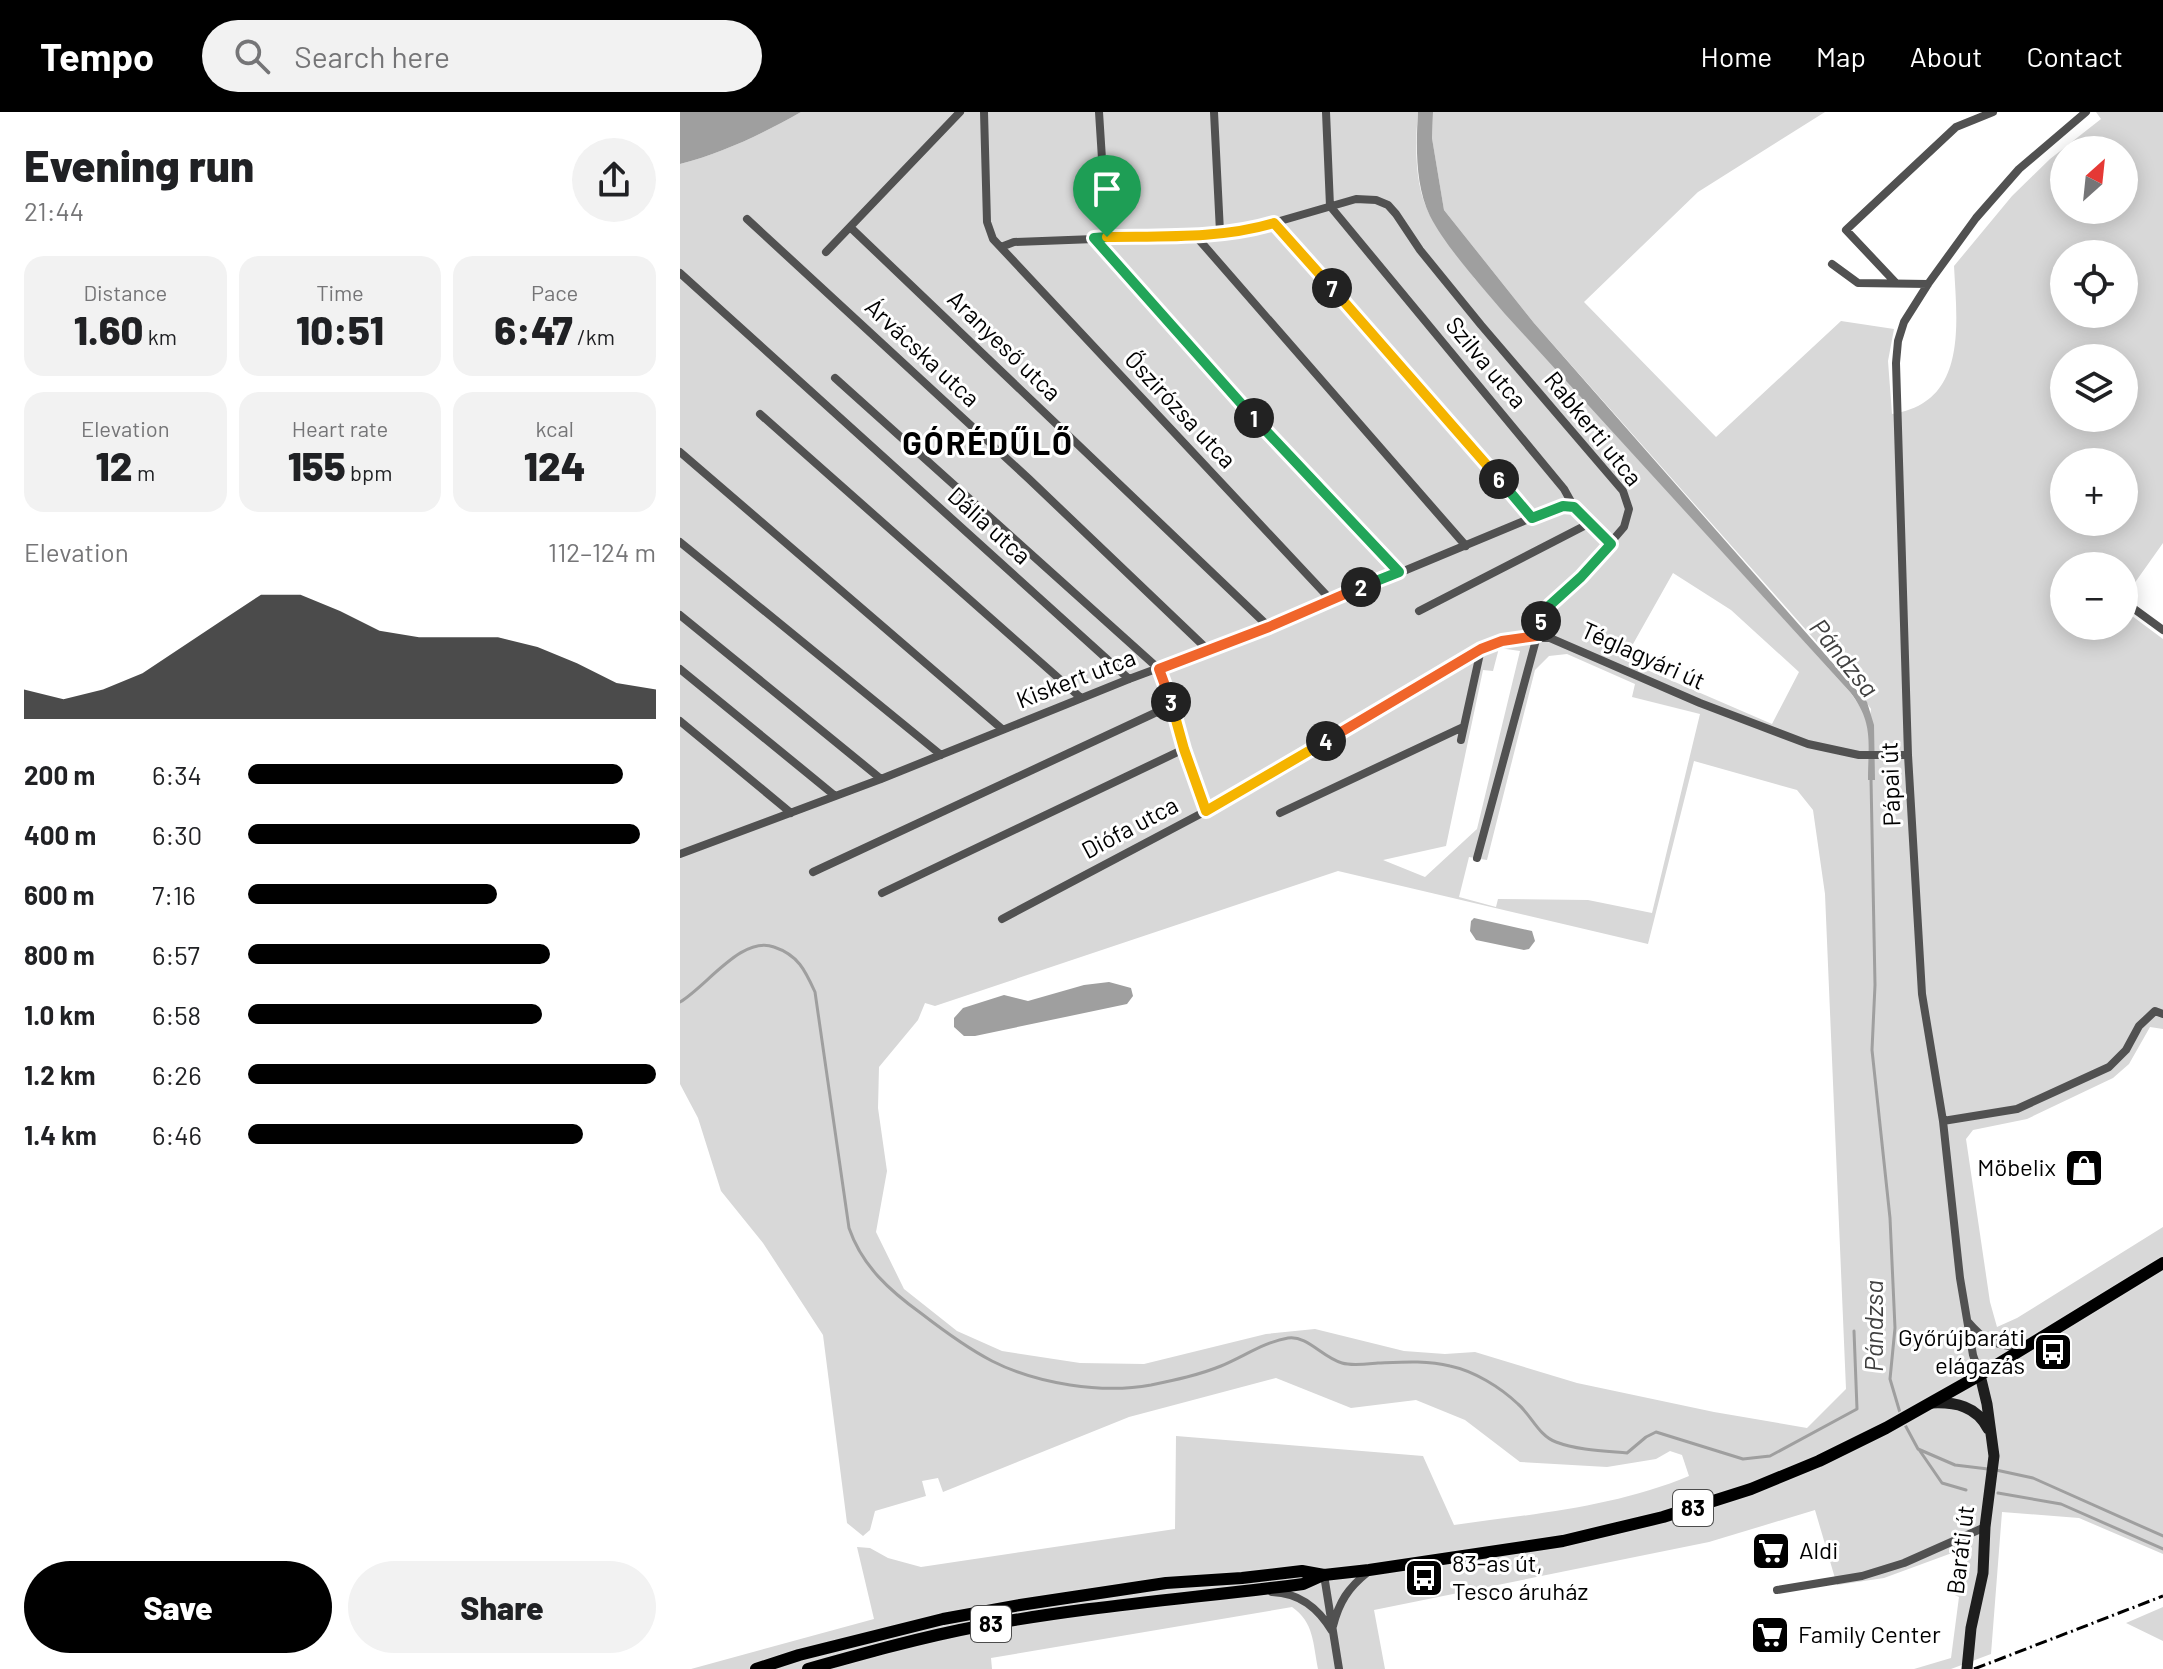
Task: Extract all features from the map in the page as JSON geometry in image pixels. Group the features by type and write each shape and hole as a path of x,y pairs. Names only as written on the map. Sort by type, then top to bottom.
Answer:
{"main road":[{"name":"83","path":"756,1669 943,1619 1129,1588 1302,1571 1324,1575 1369,1570 1563,1541 1663,1517 1763,1484 1886,1428 1980,1375 2163,1263"},
{"name":"83","path":"808,1669 843,1664 947,1633 1022,1619 1303,1584 1324,1575"}],"street":[{"path":"826,252 960,112"},
{"path":"984,112 987,222 989,233 1001,247 1014,242 1194,234 1256,228 1330,206 1326,112"},
{"path":"1099,112 1107,237"},
{"path":"1214,112 1220,232"},
{"path":"1895,282 1846,230 1956,127 1993,112"},
{"name":"Pápai út","path":"1980,1375 1966,1319 1943,1121 1922,994 1908,755 1896,363 1904,322 1976,218 2019,169 2086,112"},
{"name":"Rabkerti utca","path":"1330,206 1367,199 1388,205 1481,325 1628,499 1628,517 1611,544 1550,605 1543,614 1536,636"},
{"name":"Szilva utca","path":"1330,206 1564,489 1574,507 1611,544"},
{"name":"Árvácska utca","path":"747,219 1029,479 1208,650"},
{"path":"1274,223 1402,365 1532,518"},
{"name":"Aranyeső utca","path":"850,227 1269,627"},
{"path":"1194,234 1466,546"},
{"path":"1094,238 1247,411 1399,572"},
{"name":"Őszirózsa utca","path":"1001,247 1331,600"},
{"path":"1832,264 1858,283 1928,284"},
{"name":"Dália utca","path":"680,273 1129,679"},
{"path":"835,378 1159,669 1206,811"},
{"path":"760,414 1081,698"},
{"path":"680,452 1002,729"},
{"name":"Kiskert utca","path":"680,854 1269,627 1532,518 1563,506 1574,507"},
{"path":"1419,611 1590,523"},
{"path":"680,542 941,755"},
{"path":"2138,612 2163,630"},
{"path":"680,615 881,779"},
{"path":"1461,740 1481,649 1502,641 1536,636 1477,858"},
{"name":"Téglagyári út","path":"1536,636 1561,641 1700,703 1808,744 1859,755 1908,755"},
{"name":"Diófa utca","path":"1002,919 1206,811 1481,649"},
{"path":"680,669 834,795"},
{"path":"813,872 1172,705"},
{"path":"680,721 791,813"},
{"path":"1280,813 1463,727"},
{"path":"882,893 1184,749"},
{"path":"1943,1121 2017,1109 2099,1073 2126,1050 2139,1026 2155,1011 2163,1014"},
{"path":"1966,1319 1983,1339 2022,1349"},
{"name":"Baráti út","path":"1967,1669 1971,1628 1983,1573 1994,1456 1980,1375"},
{"path":"1929,1405 1952,1404 1972,1410 1986,1424 1993,1440"},
{"path":"1777,1590 1862,1576 1904,1563 1985,1527"},
{"path":"1332,1631 1341,1600 1369,1570"},
{"path":"1324,1575 1339,1669"},
{"path":"1246,1591 1280,1593 1301,1599 1321,1613 1332,1631"},
{"path":"841,1645 843,1664"}],"shaded area":[{"path":"680,112 801,112 742,142 680,164"},
{"path":"801,112 1418,112 1416,152 1421,193 1431,217 1447,241 1475,279 1850,692 1865,714 1868,730 1871,709 1853,683 1534,323 1444,210 1432,138 1433,112 1825,112 1698,192 1584,302 1716,437 1841,321 1894,329 1888,361 1892,414 1917,407 1934,394 1946,378 1953,358 1956,335 1954,266 2012,196 2050,159 2050,224 2138,224 2138,136 2079,136 2101,119 2096,112 2163,112 2163,543 2138,578 2138,552 2050,552 2050,640 2138,640 2138,620 2163,639 2163,1029 2150,1027 2129,1064 2113,1078 2027,1119 1973,1130 1966,1139 1990,1302 1997,1327 2017,1318 2163,1227 2163,1554 2079,1518 2002,1512 1991,1654 1951,1669 1914,1669 1951,1658 1959,1597 1951,1593 1958,1570 1971,1558 1971,1546 1884,1578 1837,1585 1815,1510 1709,1542 1374,1610 1385,1669 1318,1669 1309,1627 1292,1607 991,1658 992,1669 691,1669 874,1619 857,1547 870,1548 888,1558 921,1567 1175,1529 1176,1436 1423,1456 1454,1525 1603,1502 1661,1487 1689,1476 1682,1455 1670,1451 1656,1459 1607,1467 1520,1462 1465,1420 1416,1400 1351,1408 1276,1378 1129,1417 943,1492 938,1478 922,1481 926,1496 875,1511 870,1530 863,1536 847,1523 823,1335 763,1243 721,1191 698,1118 680,1084 680,164 727,149","holes":["1673,573 1731,610 1799,672 1772,724 1624,660","1499,648 1520,651 1477,829 1425,877 1383,860 1446,846 1483,670 1493,671","1567,654 1635,684 1632,697 1700,714 1652,913 1588,900 1498,899 1496,907 1459,897 1469,857 1487,860 1535,670 1549,656","1694,761 1797,790 1813,810 1825,894 1846,1389 1807,1428 1577,1383 1475,1352 1445,1354 1404,1351 1315,1329 1266,1334 1144,1364 1080,1363 1002,1351 957,1331 904,1289 876,1232 887,1171 878,1108 879,1067 918,1020 925,1003 935,1006 1338,871 1648,944"]},
{"path":"1418,112 1433,112 1432,138 1444,210 1534,323 1867,702 1874,725 1875,780 1868,780 1866,724 1850,692 1505,314 1445,241 1425,204 1419,178"},
{"path":"1474,918 1532,931 1535,941 1524,950 1476,940 1470,931"},
{"path":"1109,982 1131,988 1133,996 1127,1004 975,1036 964,1036 954,1027 954,1018 963,1008 1004,995 1028,1001 1084,985"},
{"path":"2163,1607 2163,1641 2126,1623"}],"waterway":[{"name":"Pándzsa","path":"1871,779 1875,985 1872,1050 1890,1218 1895,1328 1890,1379 1901,1416"},
{"path":"680,1002 725,964 750,948 762,945 774,947 795,959 815,992 849,1228 861,1254 888,1287 947,1333 992,1361 1029,1376 1091,1387 1151,1385 1204,1372 1270,1343 1295,1338 1346,1364 1423,1362 1459,1368 1503,1392 1523,1409 1545,1435 1564,1445 1627,1453 1656,1432 1743,1459 1770,1456 1857,1409 1854,1331"},
{"name":"Pándzsa","path":"1904,1423 1918,1449 1955,1465 1988,1469"},
{"name":"Pándzsa","path":"1920,1451 1942,1483 1966,1490"},
{"name":"Pándzsa","path":"1996,1470 2033,1478 2163,1536"},
{"name":"Pándzsa","path":"1998,1493 2061,1504 2163,1549"}],"railway":[{"path":"1974,1669 2163,1596"}],"place":[{"name":"Möbelix","path":"2084,1168"},
{"name":"Győrújbaráti elágazás","path":"2053,1352"},
{"name":"Aldi","path":"1771,1551"},
{"name":"83-as út, Tesco áruház","path":"1424,1578"},
{"name":"Family Center","path":"1770,1635"}],"district":[{"name":"GÓRÉDŰLŐ","path":"988,444"}],"route":[{"path":"1274,223 1402,365 1532,518 1563,506 1574,507 1611,544 1550,605 1543,614 1536,636 1502,641 1462,659 1206,811 1159,669 1399,572 1247,411 1094,238 1107,237 1173,236 1256,228 1274,223"}]}
